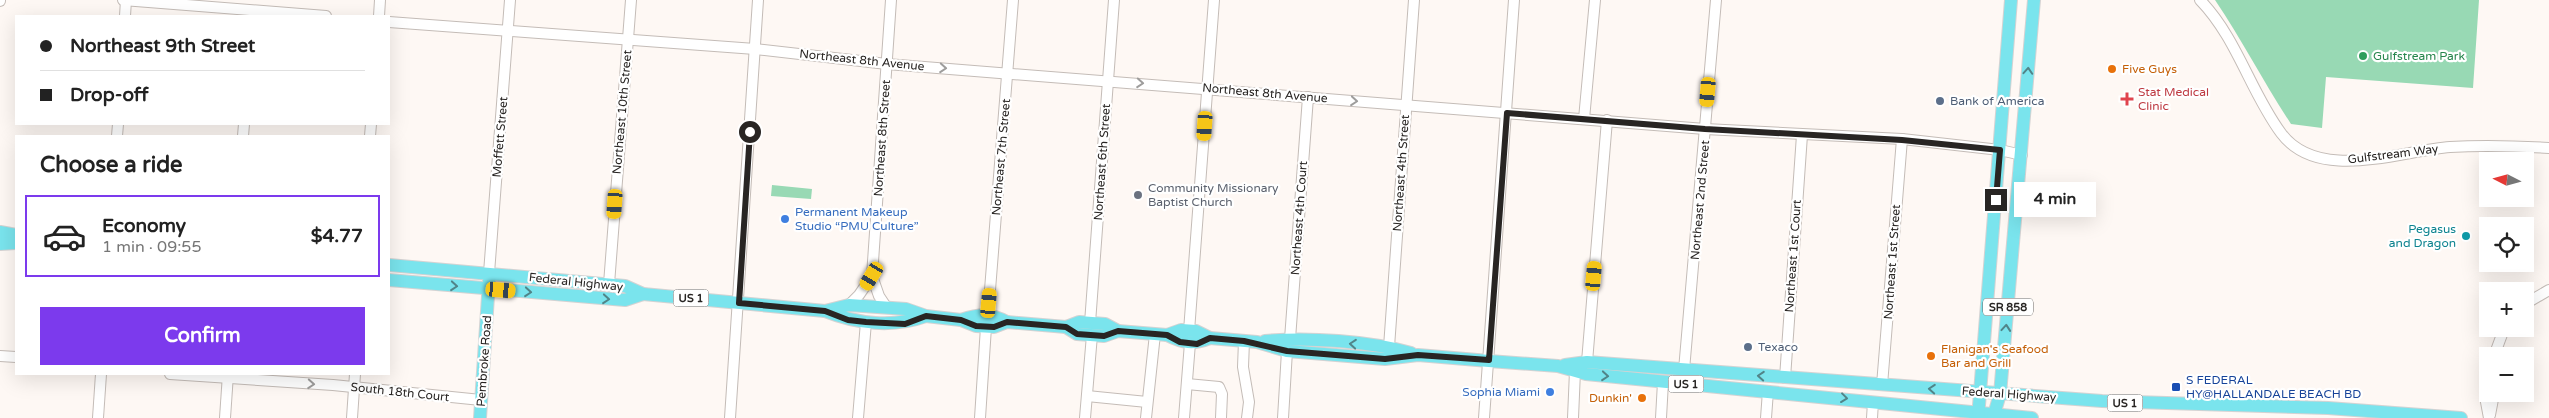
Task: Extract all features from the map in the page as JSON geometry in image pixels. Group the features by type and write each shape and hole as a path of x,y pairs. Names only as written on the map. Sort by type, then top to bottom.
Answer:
{"main road":[{"name":"SR 858","path":"1978,416 2012,0"},
{"name":"SR 858","path":"1993,416 2000,394 2034,0"},
{"path":"0,232 15,234"},
{"path":"0,244 15,243"},
{"name":"Federal Highway","path":"390,265 609,284 625,286 643,294 825,311 848,320 866,322 905,324 926,316"},
{"name":"Pembroke Road","path":"480,418 489,273"},
{"name":"Federal Highway","path":"390,280 625,300 643,294"},
{"name":"Federal Highway","path":"825,311 849,305 906,309 926,316 961,320 976,326 987,321 994,327 1007,322 1066,327 1077,334 1091,329 1104,336 1118,331 1161,334 1180,342 1190,337 1197,344 1210,338 1288,345 1385,359 1418,355 1558,366 1586,374 1873,402 1978,416 2032,418"},
{"name":"Federal Highway","path":"1288,345 1389,346 1418,355"},
{"name":"Federal Highway","path":"1558,366 1587,362 2143,404 2328,408 2461,418"}],"street":[{"path":"125,15 125,0 252,8 317,15"},
{"path":"379,15 380,0"},
{"name":"Moffett Street","path":"489,273 510,0"},
{"name":"Northeast 10th Street","path":"609,284 631,0"},
{"path":"730,418 758,0"},
{"name":"Northeast 8th Street","path":"888,308 879,296 872,276 891,0"},
{"name":"Northeast 7th Street","path":"980,418 1013,0"},
{"name":"Northeast 6th Street","path":"1085,418 1114,0"},
{"path":"1184,418 1214,0"},
{"name":"Northeast 4th Street","path":"1389,346 1414,0"},
{"path":"1484,418 1507,113 1505,102 1514,0"},
{"path":"1584,119 1595,0"},
{"name":"Northeast 2nd Street","path":"1684,370 1716,0"},
{"name":"Gulfstream Way","path":"2200,0 2222,25 2282,134 2306,154 2319,158 2350,161 2450,147 2549,148"},
{"name":"Northeast 8th Avenue","path":"390,22 755,49 887,64 1208,88 1705,129 1902,140 2000,150 2022,155"},
{"name":"Northeast 4th Court","path":"1283,418 1308,97"},
{"path":"1587,362 1607,120"},
{"name":"Northeast 1st Court","path":"1785,378 1802,135"},
{"name":"Northeast 1st Street","path":"1882,385 1902,140"},
{"path":"849,305 859,295 872,276"},
{"path":"2534,299 2549,290"},
{"path":"858,418 866,322"},
{"path":"1146,418 1147,402 1161,334"},
{"path":"1247,418 1249,402 1243,373 1250,342"},
{"path":"0,356 15,357"},
{"path":"1572,418 1575,371"},
{"path":"98,418 101,375"},
{"name":"South 18th Court","path":"199,375 228,376 481,400"},
{"path":"352,418 355,375"},
{"path":"225,418 228,376"},
{"path":"1661,418 1663,382"},
{"path":"1187,384 1219,387 1222,394 1221,418"},
{"path":"1766,418 1768,391"},
{"path":"1087,396 1147,402"},
{"path":"1872,418 1873,402"},
{"path":"2486,402 2489,418"},
{"path":"2489,418 2492,402"}],"green space":[{"name":"Gulfstream Park","path":"2215,0 2479,0 2473,88 2326,77 2322,128 2291,124"},
{"path":"772,185 812,189 811,199 771,196"}],"place":[{"name":"Gulfstream Park","path":"2363,56"},
{"name":"Five Guys","path":"2112,69"},
{"name":"Stat Medical Clinic","path":"2127,99"},
{"name":"Bank of America","path":"1940,101"},
{"name":"Community Missionary Baptist Church","path":"1138,195"},
{"name":"Permanent Makeup Studio “PMU Culture”","path":"785,219"},
{"name":"Pegasus and Dragon","path":"2466,236"},
{"name":"Texaco","path":"1748,347"},
{"name":"Flanigan's Seafood Bar and Grill","path":"1931,356"},
{"name":"S FEDERAL HY@HALLANDALE BEACH BD","path":"2176,387"},
{"name":"Sophia Miami","path":"1550,392"},
{"name":"Dunkin'","path":"1642,398"}],"route":[{"path":"750,132 739,303 825,311 848,320 866,322 905,324 926,316 961,320 976,326 994,327 1007,322 1066,327 1077,334 1104,336 1118,331 1155,334 1167,335 1180,342 1197,344 1210,338 1256,342 1287,351 1385,359 1418,355 1489,360 1507,113 1705,129 1802,135 1843,135 2000,150 1996,200"}]}
